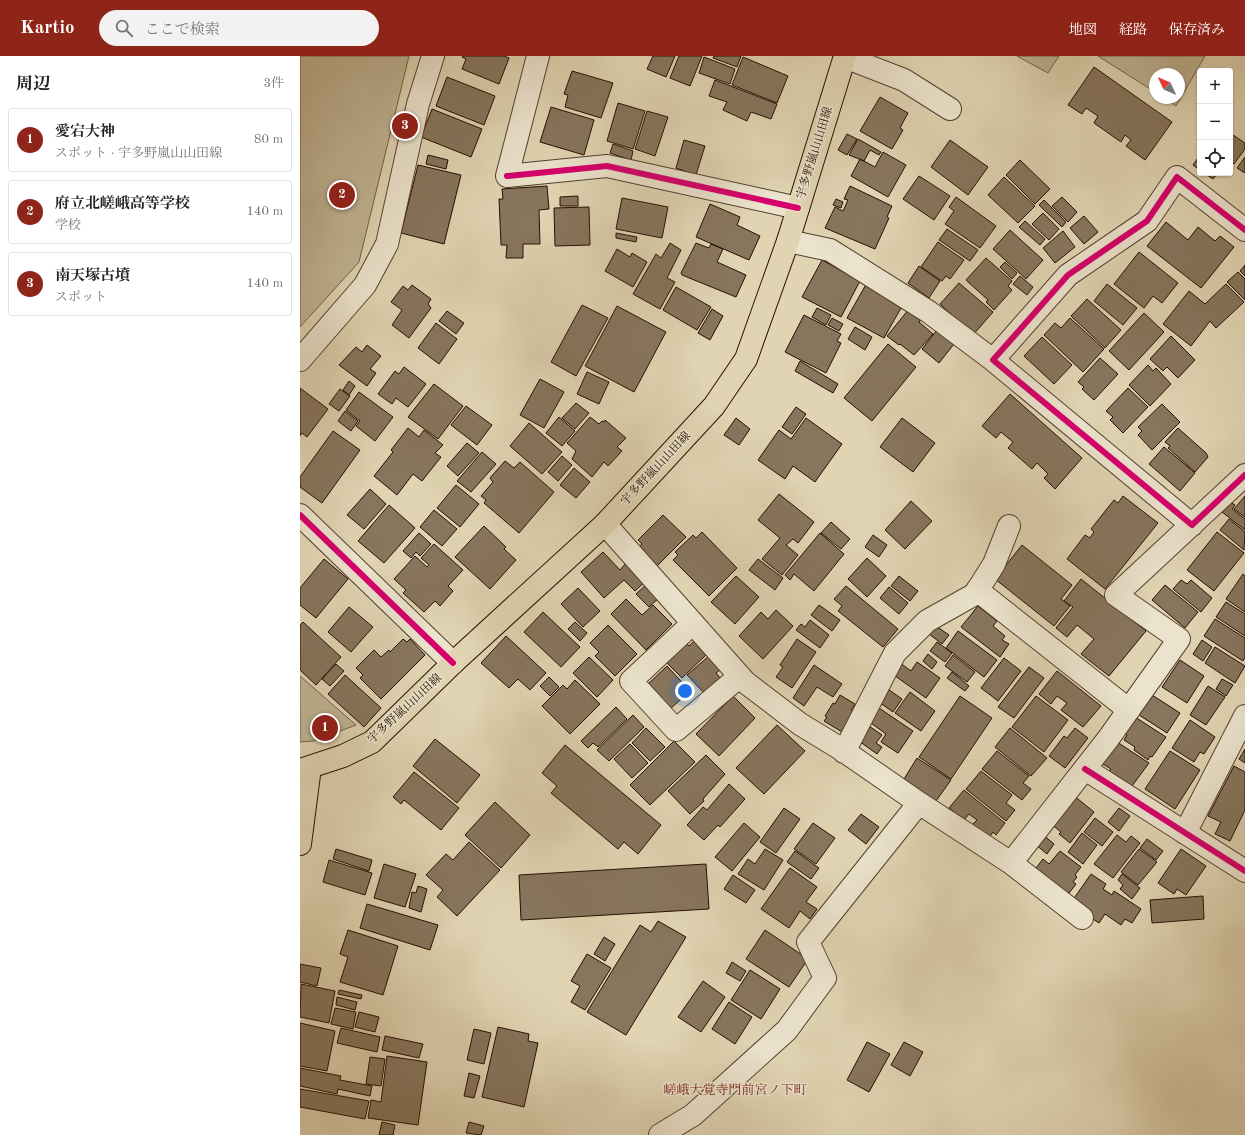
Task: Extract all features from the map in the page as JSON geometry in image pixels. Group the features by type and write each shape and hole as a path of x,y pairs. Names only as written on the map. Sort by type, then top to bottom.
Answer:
{"main road":[{"name":"宇多野嵐山山田線","path":"300,844 303,766 372,742 453,663 605,524 714,406 746,359 788,241 845,56"}],"street":[{"path":"300,360 365,285 387,244 418,104 433,56"},
{"path":"538,56 507,176 607,166 798,208"},
{"path":"845,56 904,80 950,109"},
{"path":"993,360 1068,275 1147,221 1177,177 1245,230"},
{"path":"788,241 830,250 929,312 993,360 1192,525"},
{"path":"1011,863 1085,769 1179,639 1116,595 1245,475"},
{"path":"300,515 453,663"},
{"path":"605,524 740,676 800,724 1011,863 1082,918"},
{"path":"844,752 895,653 927,621 974,594 994,564 1009,526"},
{"path":"977,590 1129,710"},
{"path":"693,623 631,681 676,730 740,676"},
{"path":"1185,833 1245,716"},
{"path":"1085,769 1245,871"},
{"path":"660,1135 692,1115 787,1030 825,978 808,942 918,803"}],"shaded area":[{"path":"300,56 409,56 359,262 300,327"},
{"path":"1017,56 1059,56 1048,73"},
{"path":"1098,56 1205,56 1185,90 1185,68 1149,68 1149,88"},
{"path":"300,676 356,725 314,741 300,742"}],"building":[{"path":"504,56 509,58 499,84 462,69 466,59 462,57"},
{"path":"653,56 675,56 666,77 647,69"},
{"path":"679,56 702,56 690,86 670,78"},
{"path":"714,56 741,56 737,67 713,58"},
{"path":"704,57 735,69 730,84 699,73"},
{"path":"743,57 788,76 777,103 732,85"},
{"path":"1094,67 1172,122 1145,160 1126,146 1131,140 1125,135 1121,142 1094,123 1098,116 1086,108 1082,114 1068,105"},
{"path":"572,71 613,83 601,118 565,107 568,95 564,94"},
{"path":"447,77 495,96 484,125 436,106"},
{"path":"715,80 777,104 771,119 751,112 747,121 723,110 727,102 709,96"},
{"path":"880,97 908,113 900,128 903,130 892,149 860,131"},
{"path":"618,103 645,111 633,149 607,141"},
{"path":"551,107 594,120 584,155 540,142"},
{"path":"432,109 482,129 471,157 421,137"},
{"path":"647,111 668,117 655,156 635,149"},
{"path":"847,134 857,139 847,155 838,150"},
{"path":"1233,135 1245,143 1245,149 1234,164"},
{"path":"858,139 881,152 879,155 870,150 864,161 849,155"},
{"path":"684,140 705,146 696,175 676,168"},
{"path":"950,140 988,167 968,195 931,167"},
{"path":"613,144 633,151 631,160 610,153"},
{"path":"883,152 906,165 888,197 851,176 860,159 875,167"},
{"path":"428,155 448,160 446,169 426,164"},
{"path":"1245,157 1245,173 1237,168"},
{"path":"1197,159 1197,168 1193,165"},
{"path":"1020,160 1050,189 1035,204 1006,175"},
{"path":"418,165 461,175 444,244 401,233"},
{"path":"919,176 950,196 934,220 903,199"},
{"path":"1208,176 1216,176 1213,179"},
{"path":"1004,177 1035,206 1018,223 988,195"},
{"path":"547,186 549,209 539,210 540,244 523,244 523,258 506,258 507,245 501,245 499,199 503,199 502,189"},
{"path":"850,186 892,206 887,217 889,218 875,249 825,228 835,207 843,211 848,200 844,199"},
{"path":"578,196 578,206 560,206 560,197"},
{"path":"956,197 996,226 980,248 945,224 954,211 949,207"},
{"path":"1062,197 1077,212 1068,222 1052,206"},
{"path":"622,198 668,207 662,238 616,229"},
{"path":"836,199 843,202 841,208 833,205"},
{"path":"1044,200 1066,222 1062,227 1039,205"},
{"path":"710,204 740,217 737,225 760,236 749,260 696,237"},
{"path":"589,207 590,245 555,246 554,208"},
{"path":"1043,213 1059,229 1049,240 1032,224"},
{"path":"1084,216 1098,232 1084,244 1070,228"},
{"path":"1025,221 1045,239 1040,245 1019,227"},
{"path":"1166,222 1188,240 1198,227 1215,241 1220,236 1234,247 1201,288 1147,246"},
{"path":"947,229 978,250 970,261 939,240"},
{"path":"1010,230 1043,260 1026,279 993,249"},
{"path":"1063,231 1075,247 1055,263 1043,248"},
{"path":"616,233 637,237 636,242 616,238"},
{"path":"938,242 964,260 950,279 946,276 942,281 921,267"},
{"path":"670,243 681,250 667,278 675,282 660,309 633,294 656,254 661,258"},
{"path":"696,243 709,248 711,244 723,249 717,262 746,275 736,297 682,275 681,273"},
{"path":"617,249 630,257 632,253 647,262 633,287 605,271"},
{"path":"1139,252 1178,283 1162,303 1153,296 1144,308 1114,284"},
{"path":"986,258 1012,281 1008,286 1012,290 994,310 986,302 988,300 966,280"},
{"path":"822,260 860,281 841,317 802,297"},
{"path":"1005,262 1017,273 1012,279 1000,267"},
{"path":"1245,265 1245,276 1240,271"},
{"path":"919,266 940,281 929,298 908,283"},
{"path":"1238,272 1245,279 1245,300 1227,282"},
{"path":"1020,276 1033,287 1027,295 1013,284"},
{"path":"868,281 905,301 884,338 847,318"},
{"path":"959,283 993,312 973,335 940,304"},
{"path":"1107,284 1137,308 1123,325 1094,301"},
{"path":"1226,284 1244,302 1216,328 1210,321 1191,346 1163,324 1189,291 1205,304"},
{"path":"412,285 431,299 428,304 431,308 409,338 392,325 402,310 391,302 403,286 408,290"},
{"path":"676,287 711,307 697,330 663,310"},
{"path":"1087,299 1121,330 1105,348 1071,316"},
{"path":"582,305 608,318 576,376 551,362"},
{"path":"617,306 666,332 634,392 585,366"},
{"path":"817,308 831,315 826,325 812,317"},
{"path":"712,309 723,316 710,340 698,333"},
{"path":"909,309 921,319 919,322 933,334 914,355 887,336"},
{"path":"447,311 464,323 456,334 439,321"},
{"path":"1144,313 1164,332 1129,370 1109,351"},
{"path":"804,315 841,334 837,341 841,343 826,373 785,352"},
{"path":"832,318 843,324 839,331 828,325"},
{"path":"1070,318 1104,349 1083,372 1044,335 1055,323 1061,328"},
{"path":"436,323 457,339 439,364 418,348"},
{"path":"855,327 872,337 865,350 848,339"},
{"path":"937,330 954,344 939,363 922,349"},
{"path":"1171,336 1195,360 1178,378 1167,367 1163,371 1150,359"},
{"path":"1042,337 1072,365 1054,384 1024,356"},
{"path":"888,344 916,367 872,421 844,398"},
{"path":"367,345 381,356 370,369 376,373 367,386 339,365 356,347 362,352"},
{"path":"1100,358 1118,374 1094,400 1082,389 1084,387 1078,382"},
{"path":"800,361 838,384 833,393 795,371"},
{"path":"1148,365 1153,371 1156,368 1171,384 1150,406 1129,385"},
{"path":"404,367 426,384 408,407 396,398 392,404 378,394 395,371 399,374"},
{"path":"587,372 609,382 599,404 577,394"},
{"path":"540,379 564,392 544,428 520,415"},
{"path":"349,381 355,386 349,395 343,390"},
{"path":"434,384 463,406 438,439 408,417"},
{"path":"300,388 328,409 307,437 302,433 300,436"},
{"path":"1128,388 1148,407 1123,433 1110,420 1113,417 1106,411"},
{"path":"340,389 350,396 339,411 329,404"},
{"path":"359,392 393,417 375,441 356,426 360,421 346,410"},
{"path":"1010,394 1082,458 1055,489 1044,478 1048,474 1037,463 1032,469 1008,448 1013,442 1001,432 996,438 982,426"},
{"path":"576,403 589,413 575,429 562,418"},
{"path":"1162,404 1180,422 1152,450 1138,435 1142,431 1138,427"},
{"path":"466,406 492,425 477,445 451,425"},
{"path":"796,407 806,414 792,434 782,427"},
{"path":"345,411 358,421 351,431 338,421"},
{"path":"559,417 575,431 562,446 546,433"},
{"path":"590,417 599,424 605,420 626,438 617,447 622,451 608,466 604,462 592,477 572,459 576,451 567,443"},
{"path":"736,418 750,429 739,445 724,435"},
{"path":"806,418 842,444 815,482 793,466 785,479 758,460 779,430 791,439"},
{"path":"902,418 935,443 913,472 880,447"},
{"path":"529,423 562,452 542,474 510,446"},
{"path":"408,428 419,437 424,430 443,445 435,453 441,457 422,481 413,474 397,495 374,476 393,452 391,450"},
{"path":"1178,428 1206,453 1208,457 1195,472 1168,448 1170,446 1165,442"},
{"path":"333,431 360,450 322,503 300,487 300,477"},
{"path":"467,443 479,453 458,476 447,466"},
{"path":"1164,447 1195,473 1180,491 1149,464"},
{"path":"482,452 496,464 471,492 457,481"},
{"path":"562,456 572,465 558,481 548,472"},
{"path":"505,461 514,468 520,462 554,492 519,533 484,503 486,500 481,496 493,482 490,478"},
{"path":"574,468 590,482 576,498 560,485"},
{"path":"456,485 479,504 460,527 437,508"},
{"path":"370,489 386,504 364,529 347,515"},
{"path":"779,494 814,522 798,543 793,539 786,545 798,555 782,575 762,559 780,538 758,520"},
{"path":"1123,496 1158,523 1105,589 1067,559 1085,535 1090,538 1094,532 1091,529 1114,500 1118,503"},
{"path":"1245,496 1245,517 1234,509"},
{"path":"911,501 932,521 905,549 885,530"},
{"path":"1230,502 1235,505 1232,509 1245,519 1245,530 1222,512"},
{"path":"389,505 415,528 384,563 358,541"},
{"path":"434,510 457,529 442,546 420,527"},
{"path":"663,515 686,537 655,568 637,549 642,544 638,540"},
{"path":"1229,519 1245,532 1244,550 1220,530"},
{"path":"831,522 850,539 841,549 821,533"},
{"path":"484,526 506,547 504,549 516,560 490,589 455,557"},
{"path":"702,532 737,568 709,596 673,560 678,555 675,552 693,535 696,538"},
{"path":"1217,532 1244,553 1214,591 1187,570"},
{"path":"419,533 431,544 420,556 416,552 411,558 403,551"},
{"path":"820,533 844,554 814,591 794,574 790,580 785,575"},
{"path":"873,535 887,545 879,557 865,547"},
{"path":"434,544 463,570 448,586 453,591 440,606 435,601 424,612 403,593 406,590 394,579 415,556 427,567 429,565 421,558"},
{"path":"1022,545 1072,585 1061,599 1070,606 1054,626 995,579"},
{"path":"603,552 620,570 627,562 646,581 635,591 624,580 604,598 581,572"},
{"path":"867,558 886,576 867,597 848,579"},
{"path":"324,559 348,579 316,618 300,605 300,588"},
{"path":"758,559 783,578 775,590 749,570"},
{"path":"1243,574 1245,576 1245,612 1226,599"},
{"path":"736,576 759,597 735,624 711,602"},
{"path":"899,576 918,591 910,601 891,586"},
{"path":"1081,579 1146,631 1109,676 1081,654 1094,639 1077,625 1067,637 1056,628 1073,607 1064,601"},
{"path":"1181,580 1187,584 1191,580 1212,598 1201,612 1173,589"},
{"path":"647,584 660,597 649,607 636,594"},
{"path":"1165,585 1198,612 1185,628 1152,600"},
{"path":"846,586 898,629 883,647 838,611 842,606 834,599"},
{"path":"889,587 908,603 899,614 880,598"},
{"path":"578,588 600,611 583,627 561,604"},
{"path":"626,599 642,615 653,605 672,624 646,650 611,614"},
{"path":"1226,602 1245,614 1245,636 1216,617"},
{"path":"819,605 840,620 832,631 811,615"},
{"path":"978,606 997,621 993,626 1005,636 1002,640 1009,644 1000,657 961,627"},
{"path":"349,607 373,627 351,652 328,632"},
{"path":"776,610 793,626 763,659 739,636 761,612 768,619"},
{"path":"543,612 580,647 561,667 524,632"},
{"path":"1215,619 1245,638 1245,657 1243,661 1204,636"},
{"path":"810,620 829,635 820,648 796,630 801,624 805,627"},
{"path":"303,622 341,657 316,685 300,670 300,625"},
{"path":"575,622 587,633 580,641 568,629"},
{"path":"608,625 637,654 615,676 595,656 599,652 590,643"},
{"path":"936,626 949,635 942,644 929,634"},
{"path":"958,631 997,660 984,677 946,648"},
{"path":"506,636 546,673 530,690 518,679 509,688 481,663"},
{"path":"403,639 407,642 410,639 425,655 381,699 360,678 363,675 356,668 374,650 381,657 389,650 390,652"},
{"path":"797,639 816,652 792,688 776,677 783,667 780,665"},
{"path":"1202,640 1212,647 1203,661 1193,654"},
{"path":"694,641 707,654 682,678 665,661 685,642 689,646"},
{"path":"937,642 952,653 945,662 930,651"},
{"path":"1215,647 1245,666 1235,683 1205,663"},
{"path":"928,654 937,662 932,669 923,661"},
{"path":"953,655 975,672 967,682 945,666"},
{"path":"709,656 721,669 716,673 721,679 705,694 687,675"},
{"path":"589,657 613,680 597,697 573,673"},
{"path":"1004,658 1021,671 998,701 981,688"},
{"path":"1180,660 1204,676 1187,703 1162,687"},
{"path":"899,662 911,671 917,662 940,678 926,698 891,673"},
{"path":"336,664 344,671 330,686 322,679"},
{"path":"814,665 842,684 833,697 817,687 804,706 793,698"},
{"path":"667,666 690,691 669,710 646,686"},
{"path":"1029,667 1044,678 1014,718 998,707"},
{"path":"1057,671 1101,706 1083,727 1061,710 1067,703 1057,696 1051,704 1039,694"},
{"path":"952,672 969,686 965,691 947,678"},
{"path":"345,675 381,708 364,727 328,694"},
{"path":"549,677 559,687 550,696 540,686"},
{"path":"1222,679 1233,685 1226,696 1216,689"},
{"path":"575,680 600,704 570,734 542,706 563,685 567,689"},
{"path":"1208,686 1225,697 1206,725 1190,715"},
{"path":"885,687 902,699 893,712 876,700"},
{"path":"910,692 935,711 921,731 895,713"},
{"path":"840,695 855,704 851,710 854,712 842,732 824,721 827,717 825,716 833,703 835,704"},
{"path":"1152,695 1180,713 1167,733 1139,715"},
{"path":"733,696 755,718 719,756 696,734"},
{"path":"960,696 992,718 951,779 919,757"},
{"path":"1036,696 1068,720 1044,752 1012,727"},
{"path":"876,706 913,731 898,753 881,742 886,734 867,720"},
{"path":"616,707 627,719 598,747 593,743 588,748 581,741"},
{"path":"633,715 644,727 609,761 597,750"},
{"path":"1135,717 1166,737 1152,757 1150,756 1148,760 1134,750 1135,747 1124,740 1127,735 1124,734"},
{"path":"1190,720 1215,737 1204,754 1200,752 1194,762 1172,748"},
{"path":"777,725 805,751 764,794 736,768"},
{"path":"869,726 882,735 876,743 882,747 877,754 859,741"},
{"path":"646,728 665,747 650,761 632,743"},
{"path":"1010,728 1047,758 1031,776 995,747"},
{"path":"1075,728 1088,738 1065,768 1049,756 1064,736 1067,738"},
{"path":"435,739 480,775 457,803 413,766"},
{"path":"674,741 695,762 650,805 630,785"},
{"path":"1117,742 1149,763 1132,786 1109,771 1111,769 1103,764"},
{"path":"630,744 648,763 632,778 614,759"},
{"path":"565,745 661,825 638,854 624,842 618,849 551,793 557,786 542,773"},
{"path":"1245,749 1245,763 1239,759"},
{"path":"997,751 1029,776 1023,783 1031,789 1022,800 982,769"},
{"path":"1170,751 1200,770 1175,809 1145,789"},
{"path":"706,755 725,774 703,799 704,801 690,814 668,791"},
{"path":"917,758 951,780 936,801 904,779"},
{"path":"1234,766 1245,772 1245,810 1230,841 1215,834 1221,822 1208,816"},
{"path":"981,771 1012,795 1006,803 1015,810 1006,821 966,789"},
{"path":"414,772 459,808 441,830 404,800 401,804 393,797"},
{"path":"729,784 745,799 720,827 718,825 704,840 687,825 703,807 707,810"},
{"path":"964,790 1005,823 996,835 993,832 988,839 972,825 977,820 969,814 964,820 949,808"},
{"path":"1073,795 1094,812 1070,843 1059,834 1061,832 1050,823"},
{"path":"495,802 530,835 501,868 465,835"},
{"path":"784,808 800,819 776,853 760,842"},
{"path":"1119,808 1130,816 1119,831 1108,822"},
{"path":"861,814 879,827 866,844 848,830"},
{"path":"1095,818 1113,832 1102,846 1084,832"},
{"path":"744,823 760,837 732,871 715,857"},
{"path":"813,823 835,838 816,864 794,849"},
{"path":"1082,833 1097,845 1083,864 1068,852"},
{"path":"1042,834 1054,844 1047,854 1035,844"},
{"path":"1117,835 1126,842 1131,836 1140,843 1113,878 1094,864"},
{"path":"1147,839 1163,851 1156,860 1140,848"},
{"path":"469,842 500,870 457,916 437,897 443,890 426,875 446,854 453,860"},
{"path":"336,849 372,860 369,871 333,859"},
{"path":"765,849 783,860 764,890 738,874 748,859 755,864"},
{"path":"1139,849 1157,862 1138,885 1121,872"},
{"path":"1181,849 1206,866 1186,895 1177,889 1174,894 1158,883"},
{"path":"795,851 819,868 811,879 787,862"},
{"path":"1060,851 1081,867 1075,875 1077,877 1073,882 1076,884 1066,897 1033,872 1043,859 1049,864"},
{"path":"329,860 372,873 365,895 323,882"},
{"path":"384,864 416,874 405,907 374,898"},
{"path":"706,864 709,909 521,920 519,875"},
{"path":"790,868 817,887 806,902 817,909 810,919 800,911 789,928 761,909"},
{"path":"1091,874 1106,884 1103,889 1112,895 1114,891 1141,909 1132,923 1125,919 1121,925 1105,914 1099,923 1070,904"},
{"path":"1122,874 1140,888 1132,899 1120,889 1123,885 1118,880"},
{"path":"733,875 755,890 746,903 724,889"},
{"path":"418,886 427,889 421,912 409,908 412,892 416,893"},
{"path":"1203,896 1204,919 1152,923 1150,900"},
{"path":"367,904 438,925 430,950 360,928"},
{"path":"658,921 686,937 626,1035 587,1012 640,925 651,932"},
{"path":"348,930 398,946 383,995 340,982 348,957 340,954"},
{"path":"765,930 808,959 789,987 746,959"},
{"path":"604,937 615,944 605,961 594,954"},
{"path":"587,954 611,968 585,1010 571,1002 580,986 571,981"},
{"path":"732,962 746,971 740,981 726,973"},
{"path":"300,964 321,968 317,986 300,982"},
{"path":"750,970 780,989 761,1019 731,1000"},
{"path":"703,981 725,997 701,1032 678,1017"},
{"path":"301,984 335,991 329,1023 300,1017"},
{"path":"339,990 362,995 361,999 338,994"},
{"path":"337,997 357,1002 355,1010 336,1005"},
{"path":"729,1002 752,1017 735,1044 712,1029"},
{"path":"335,1008 356,1012 353,1029 331,1024"},
{"path":"359,1012 379,1017 375,1032 355,1027"},
{"path":"300,1023 335,1031 327,1071 300,1066"},
{"path":"498,1027 529,1034 528,1041 538,1043 524,1107 482,1097"},
{"path":"341,1028 380,1037 377,1052 337,1043"},
{"path":"474,1029 491,1033 484,1064 467,1060"},
{"path":"385,1036 423,1044 419,1058 382,1050"},
{"path":"867,1042 890,1054 869,1092 847,1080"},
{"path":"904,1042 923,1052 910,1076 891,1065"},
{"path":"387,1056 427,1062 418,1125 368,1118 371,1100 381,1102"},
{"path":"370,1057 385,1059 381,1086 366,1084"},
{"path":"300,1068 341,1076 340,1080 372,1086 370,1096 338,1089 337,1094 300,1086"},
{"path":"469,1073 480,1076 474,1098 464,1096"},
{"path":"300,1089 369,1101 365,1119 300,1107"},
{"path":"382,1122 395,1125 393,1135 379,1135"},
{"path":"469,1122 484,1126 481,1135 466,1133"}],"cycle path":[{"path":"507,176 607,166 798,208"},
{"path":"1245,230 1177,177 1147,221 1068,275 993,360 1192,525 1245,475"},
{"path":"300,515 453,663"},
{"path":"1085,769 1245,871"}],"place":[{"name":"南天塚古墳","path":"405,126"},
{"name":"府立北嵯峨高等学校","path":"342,195"},
{"name":"愛宕大神","path":"325,728"}],"district":[{"name":"嵯峨大覚寺門前宮ノ下町","path":"735,1090"}]}
